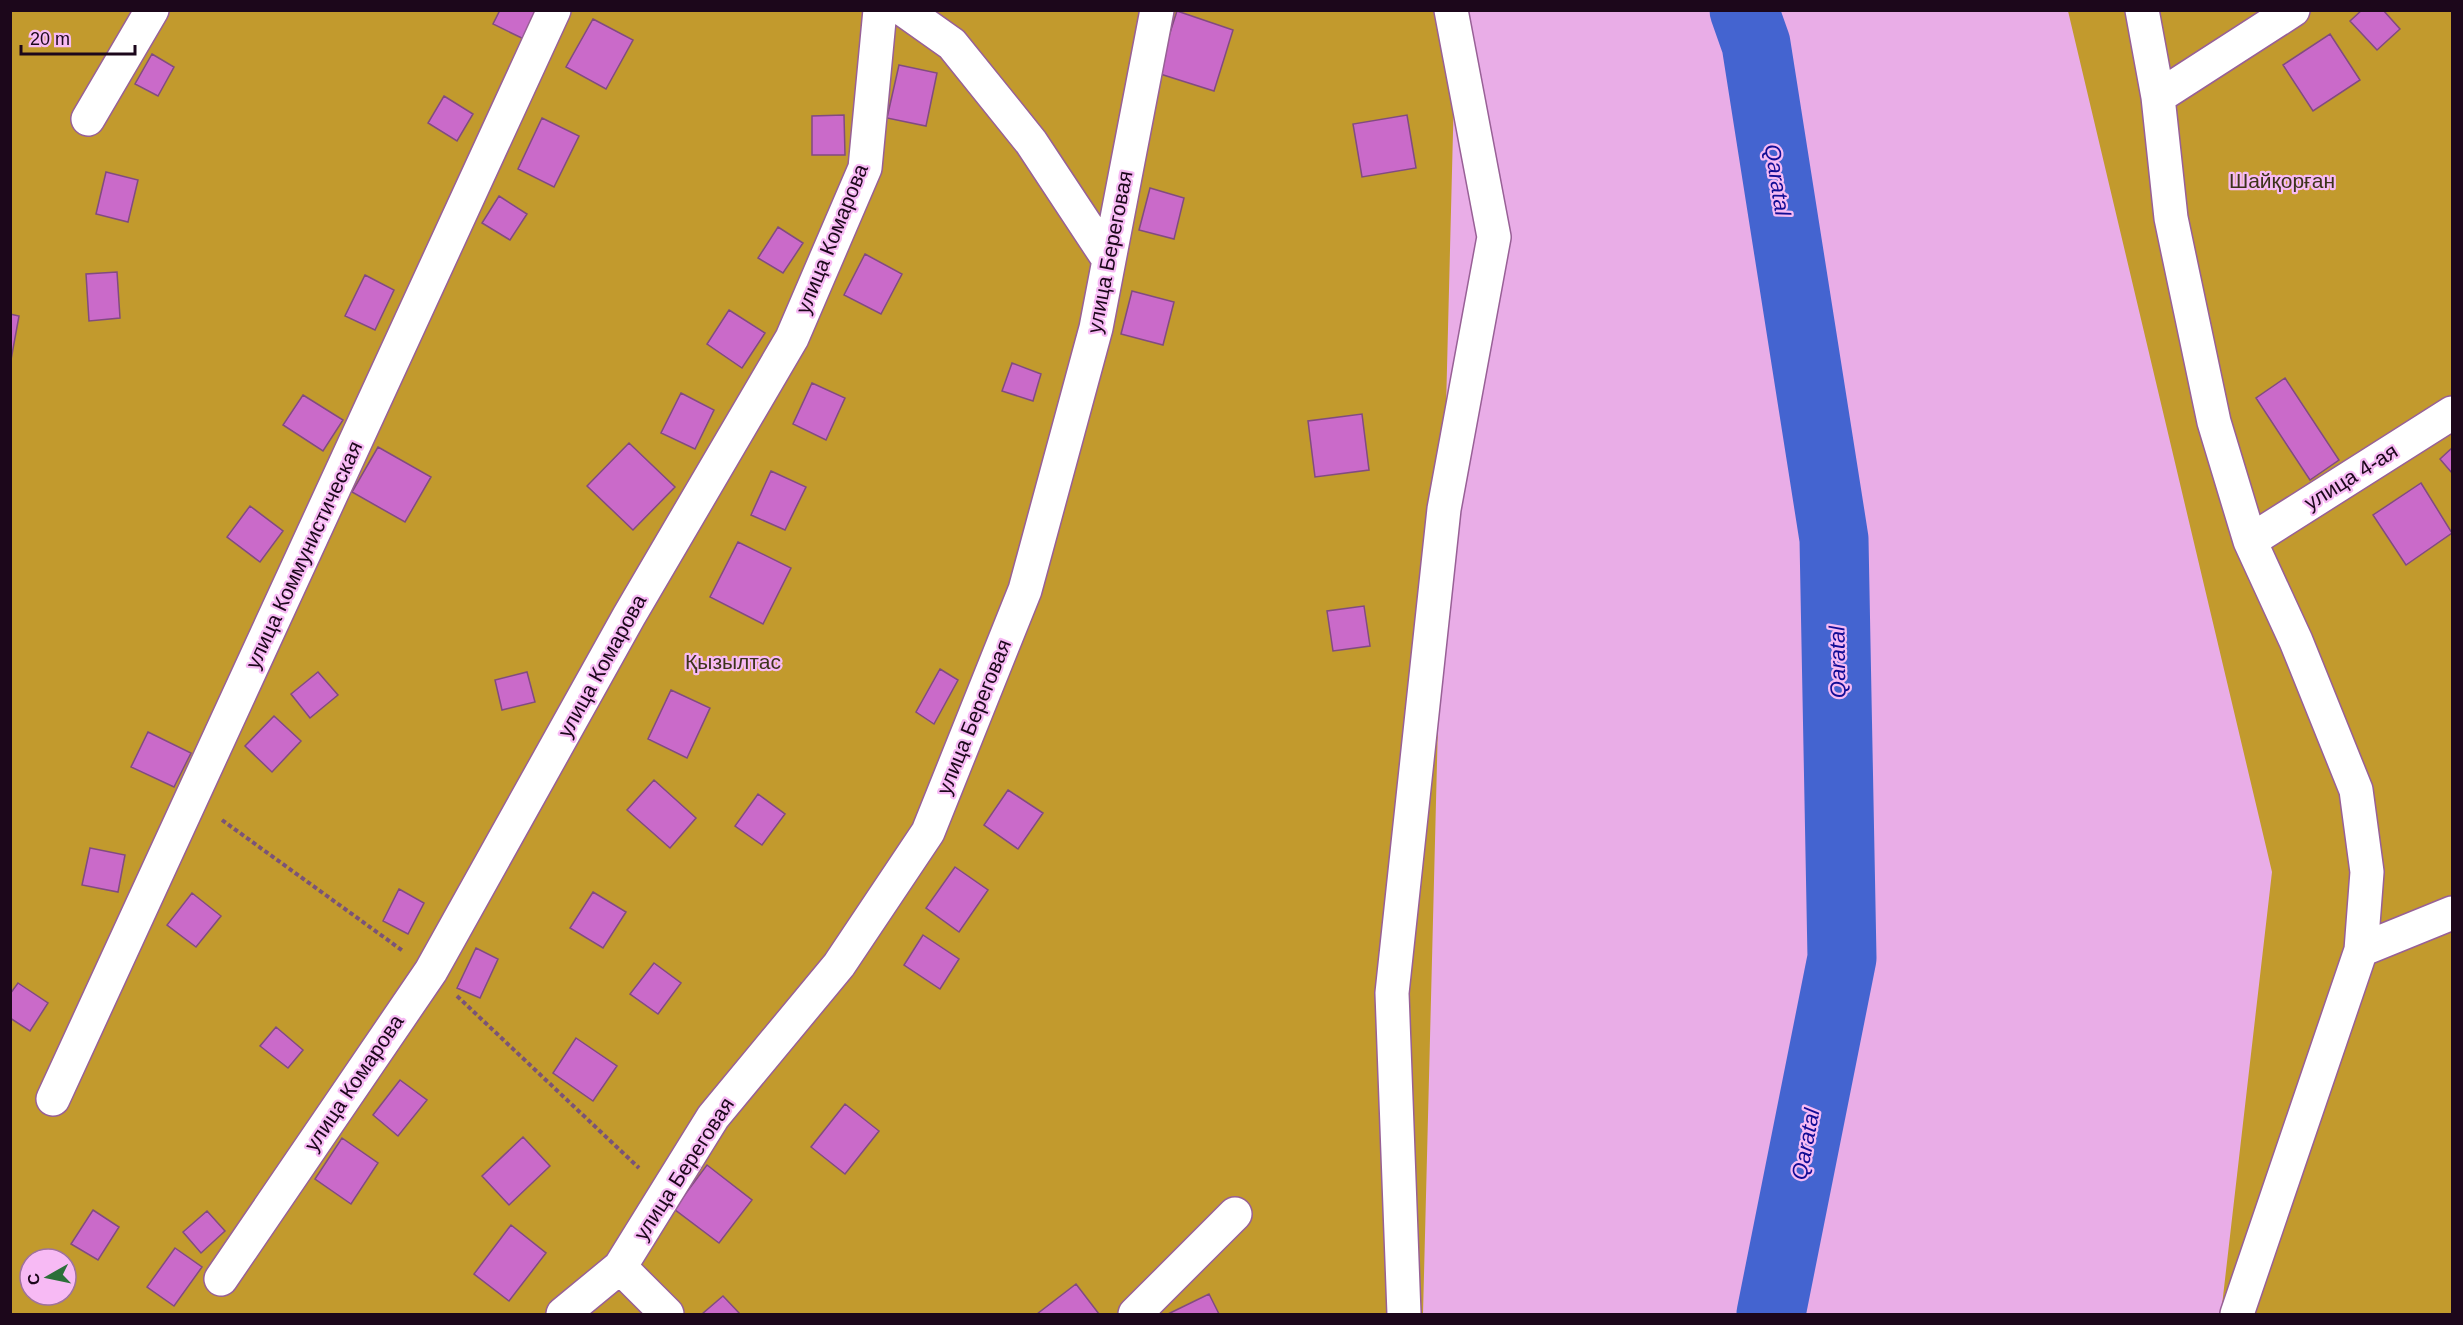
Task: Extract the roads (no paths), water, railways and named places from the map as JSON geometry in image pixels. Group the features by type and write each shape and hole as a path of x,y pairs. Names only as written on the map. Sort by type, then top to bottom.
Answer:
{"street":[{"path":"88,119 152,10"},
{"name":"улица Коммунистическая","path":"53,1099 554,10"},
{"name":"улица Комарова","path":"221,1279 431,971 629,616 792,338 865,168 880,10"},
{"path":"904,10 952,44 1031,142 1109,260"},
{"name":"улица Береговая","path":"562,1314 620,1267 713,1117 839,965 928,832 1025,590 1096,328 1157,10"},
{"path":"1404,1314 1392,993 1444,509 1494,237 1451,10"},
{"path":"2142,10 2158,97 2171,218 2214,422 2250,541 2296,641 2356,790 2367,872 2361,951 2237,1314"},
{"path":"2158,97 2293,10"},
{"name":"улица 4-ая","path":"2250,541 2452,413"},
{"path":"2361,951 2452,913"},
{"path":"1135,1314 1235,1214"},
{"path":"620,1267 667,1314"}],"waterway":[{"name":"Qaratal","path":"1744,10 1756,44 1834,539 1842,958 1771,1314"}],"park label":[{"name":"Шайқорған","path":"2282,181"},
{"name":"Қызылтас","path":"733,662"}]}
